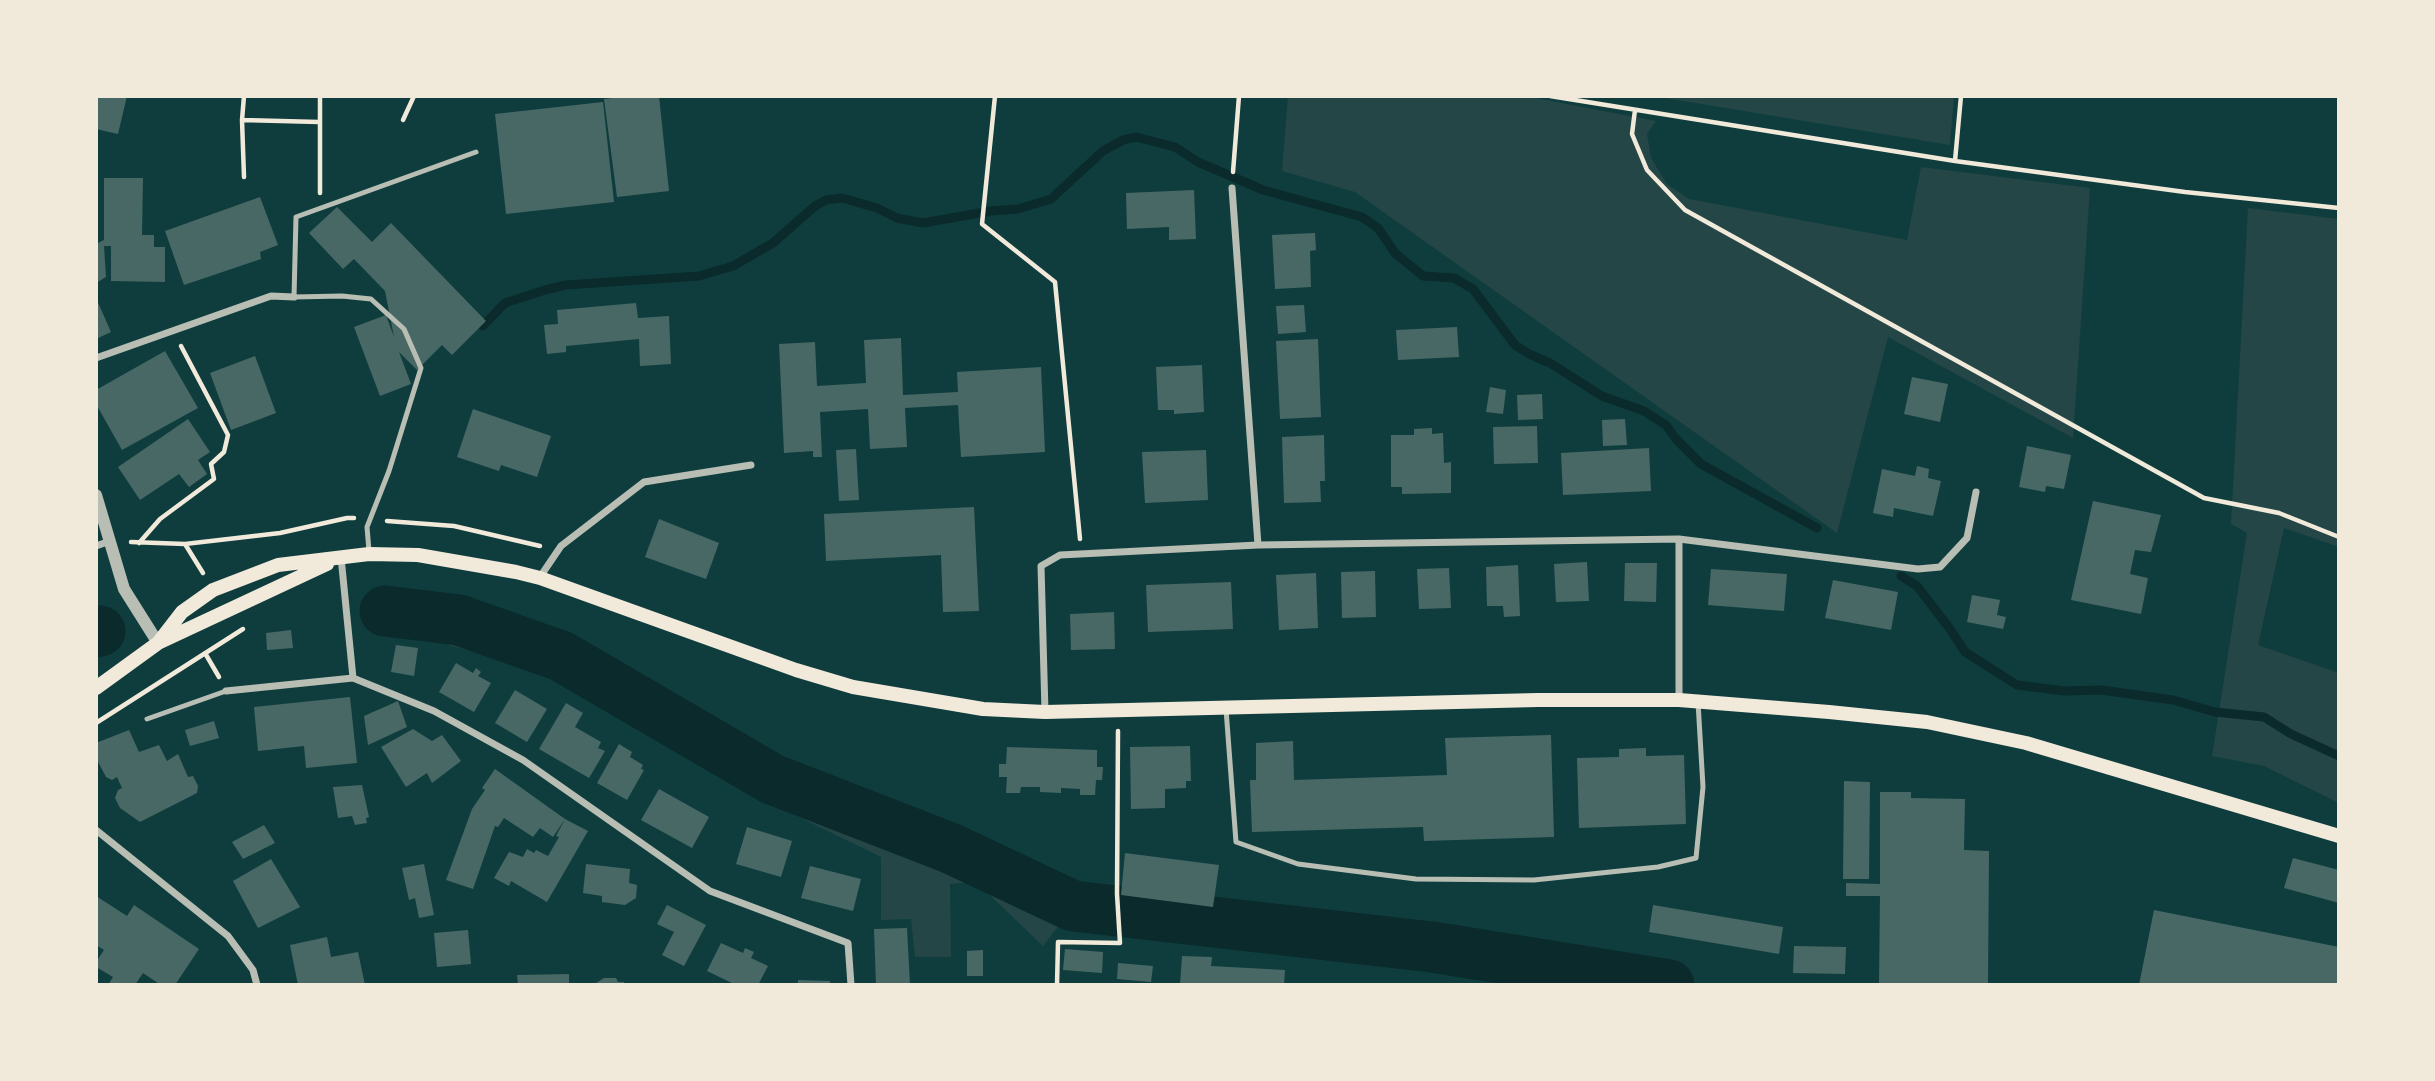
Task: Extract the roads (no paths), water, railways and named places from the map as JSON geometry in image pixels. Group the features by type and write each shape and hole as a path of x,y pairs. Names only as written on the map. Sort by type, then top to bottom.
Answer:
{"main road":[{"path":"158,643 182,612 213,590 278,565 369,554 418,555 540,578 796,670 853,687 983,709 1045,712 1226,706 1679,700 1927,722 2026,743 2339,836"},
{"path":"96,688 158,643 341,558"}],"street":[{"path":"1232,188 1258,545"},
{"path":"96,358 271,296 294,297"},
{"path":"540,578 561,546 644,482 751,465"},
{"path":"1045,712 1041,566 1060,555 1258,545 1679,539 1918,569 1940,567 1966,538 1976,492"},
{"path":"96,495 124,589 158,643"},
{"path":"1679,539 1679,700"},
{"path":"96,546 111,541"},
{"path":"341,558 353,678"},
{"path":"226,691 353,678 434,711 523,760 710,891 848,943 851,985"},
{"path":"96,830 228,936 253,970 257,985"}],"lane":[{"path":"369,554 367,527 390,471 421,368 404,329 371,299 342,296 294,297 296,216 476,152"},
{"path":"147,719 226,691"},
{"path":"1226,706 1236,842 1298,864 1403,878 1534,880 1658,867 1696,858 1703,788 1698,702"}],"waterway":[{"path":"483,326 505,303 545,290 566,285 699,276 733,266 773,243 815,206 826,200 842,198 877,208 897,218 923,223 990,211 1018,209 1051,199 1103,151 1123,140 1136,137 1175,147 1198,162 1263,190 1362,217 1378,228 1395,253 1423,276 1454,278 1473,289 1515,345 1550,363 1602,396 1644,411 1666,425 1701,464 1817,528"},
{"path":"1901,576 1917,586 1965,652 2017,685 2065,691 2101,690 2173,700 2215,712 2264,717 2291,734 2339,756"},
{"path":"385,611 459,620 561,656 772,779 950,848 1073,906 1432,947 1669,985"},
{"path":"96,632 100,631"}]}
